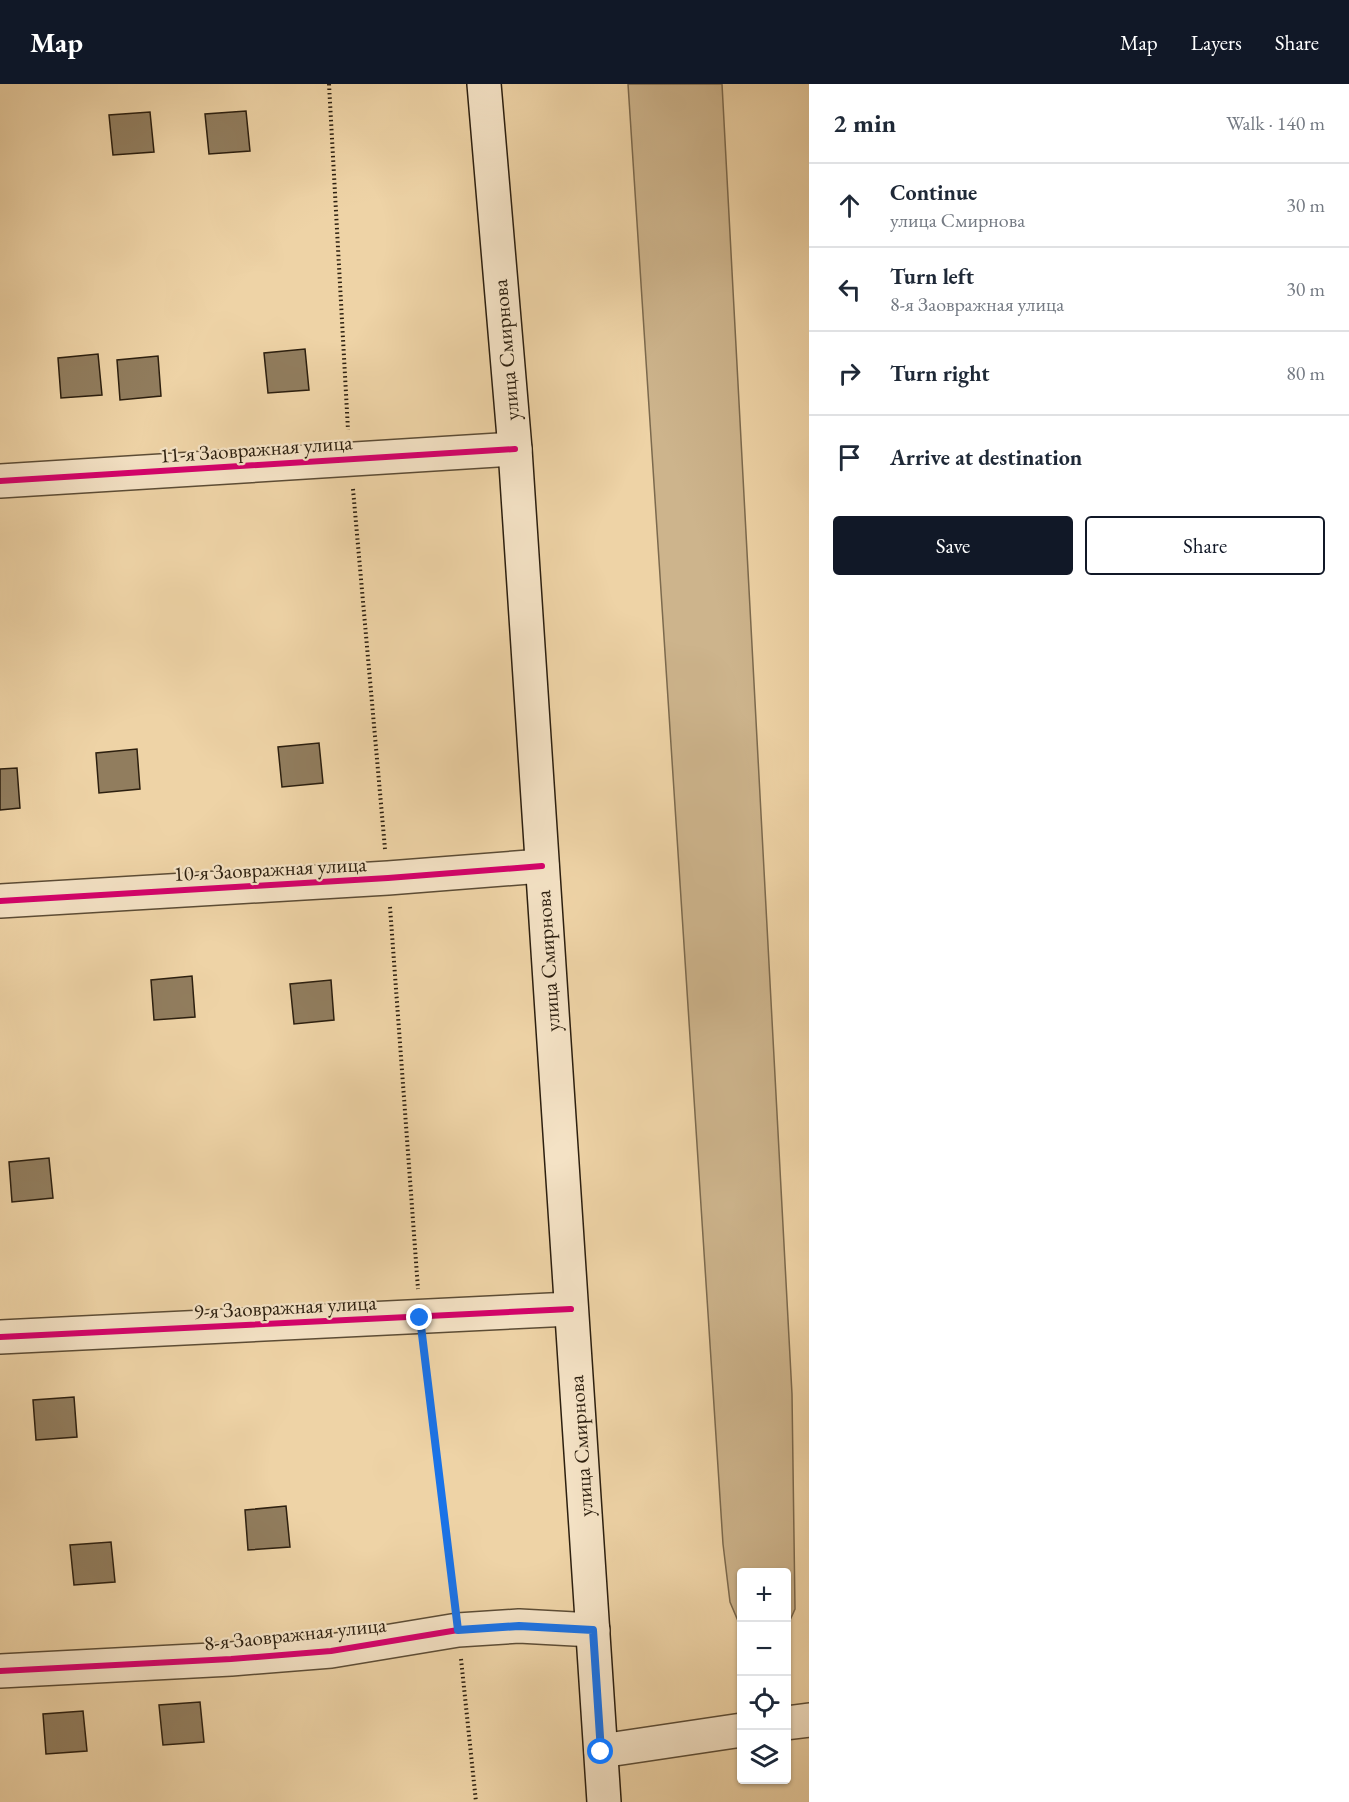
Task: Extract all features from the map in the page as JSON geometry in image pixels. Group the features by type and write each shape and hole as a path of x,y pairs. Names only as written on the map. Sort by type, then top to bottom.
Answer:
{"street":[{"name":"улица Смирнова","path":"484,84 515,448 604,1802"},
{"name":"11-я Заовражная улица","path":"0,482 515,448"},
{"name":"10-я Заовражная улица","path":"0,901 388,878 542,866"},
{"name":"9-я Заовражная улица","path":"0,1337 572,1309"},
{"name":"8-я Заовражная улица","path":"0,1671 231,1659 331,1651 458,1630 519,1626 593,1630"},
{"path":"791,1722 809,1720"},
{"path":"601,1752 737,1731"}],"path":[{"path":"329,84 350,459 388,878 420,1318 458,1630 476,1802"}],"shaded area":[{"path":"628,84 722,84 792,1394 795,1609 791,1618 791,1568 737,1568 737,1619 730,1602 723,1544"}],"building":[{"path":"246,111 250,151 209,154 205,114"},
{"path":"150,112 154,152 113,155 109,115"},
{"path":"305,349 309,390 268,393 264,353"},
{"path":"98,354 102,395 61,398 58,358"},
{"path":"158,356 161,396 120,400 117,360"},
{"path":"319,743 323,783 282,787 278,747"},
{"path":"137,749 140,789 99,793 96,753"},
{"path":"17,768 20,808 0,810 0,769"},
{"path":"192,976 195,1017 154,1020 151,980"},
{"path":"331,980 334,1020 294,1024 290,984"},
{"path":"49,1158 53,1198 12,1202 9,1162"},
{"path":"74,1397 77,1437 36,1440 33,1400"},
{"path":"286,1506 290,1547 248,1550 245,1510"},
{"path":"111,1542 115,1582 74,1585 70,1545"},
{"path":"200,1702 204,1742 163,1745 159,1705"},
{"path":"83,1711 87,1751 46,1754 43,1714"}],"cycle path":[{"path":"0,481 515,449"},
{"path":"0,901 388,878 542,866"},
{"path":"0,1337 571,1309"},
{"path":"0,1671 231,1659 331,1651 458,1630 519,1626 593,1630"}],"route":[{"path":"420,1318 458,1630 519,1626 593,1630 601,1752"}]}
